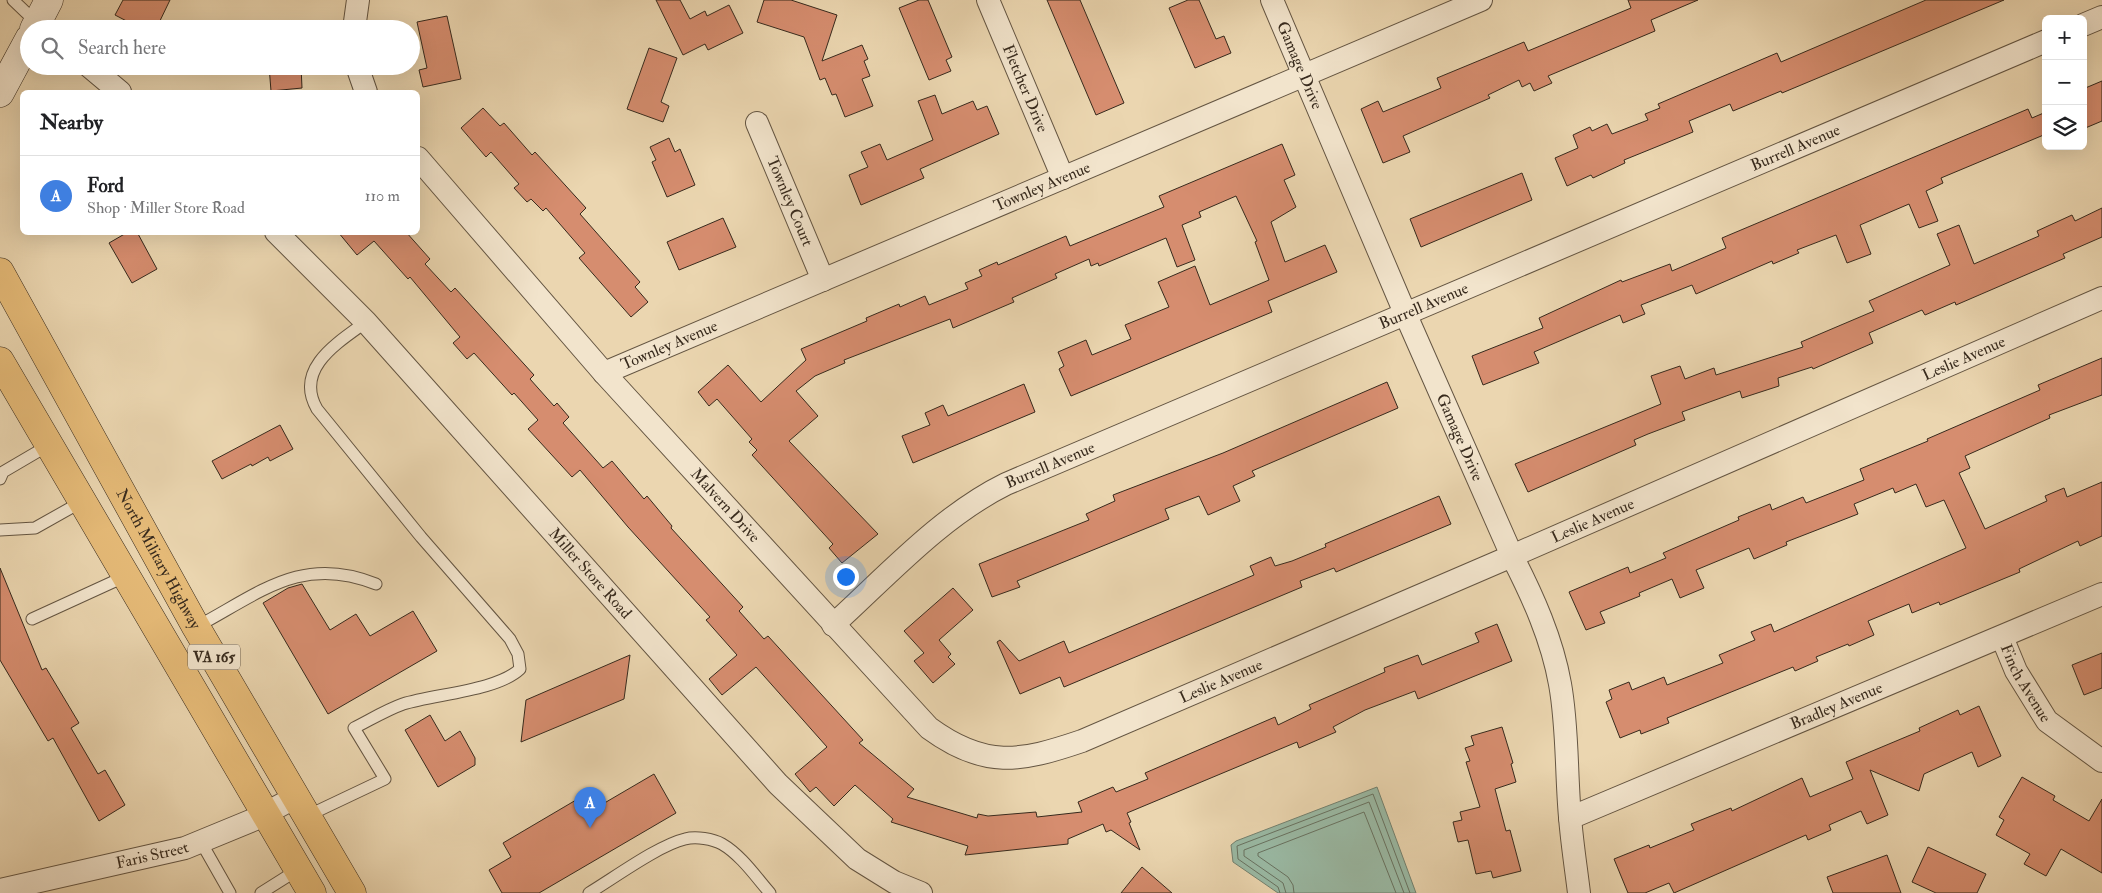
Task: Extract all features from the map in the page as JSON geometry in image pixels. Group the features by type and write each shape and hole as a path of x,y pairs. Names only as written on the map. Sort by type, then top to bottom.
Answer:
{"main road":[{"path":"0,93 20,57"},
{"name":"North Military Highway","path":"0,272 196,627 352,893"},
{"name":"VA 165","path":"0,361 312,893"}],"street":[{"path":"355,20 358,0"},
{"name":"Fletcher Drive","path":"988,0 1063,178"},
{"name":"Gamage Drive","path":"1272,0 1405,313 1512,556 1535,602 1547,634 1560,683 1565,716 1570,818 1579,893"},
{"name":"Townley Avenue","path":"604,373 1481,0"},
{"path":"2087,23 2102,17"},
{"name":"Burrell Avenue","path":"833,625 954,515 985,494 1405,313 2042,43"},
{"path":"100,75 118,90"},
{"path":"360,75 365,90"},
{"name":"Townley Court","path":"756,122 823,280"},
{"name":"Malvern Drive","path":"420,160 604,373 929,728 946,740 969,752 995,758 1015,759 1056,750 1082,740"},
{"name":"Miller Store Road","path":"279,235 366,322 778,784 857,859 894,882 920,893"},
{"name":"Leslie Avenue","path":"1082,740 1512,556 2102,298"},
{"name":"Bradley Avenue","path":"1570,818 2102,594"},
{"name":"Finch Avenue","path":"2002,637 2016,671 2047,721 2102,761"},
{"name":"Faris Street","path":"13,890 185,848 266,813 301,806"}],"lane":[{"path":"13,0 34,20"},
{"path":"301,806 385,780 354,728 402,705 478,687 514,676 520,669 518,654 510,639 421,537 317,409 311,399 309,386 316,365 342,340 366,322"},
{"path":"0,479 3,472 49,445"},
{"path":"0,530 35,528 83,502"},
{"path":"196,627 288,578 309,573 332,572 357,576 376,584"},
{"path":"32,619 126,576"},
{"path":"589,893 670,844 687,838 706,838 722,843 733,852 770,893"},
{"path":"201,842 230,893"},
{"path":"261,893 299,870"}],"water":[{"path":"1377,787 1416,893 1278,893 1233,862 1231,845 1236,841"}],"building":[{"path":"123,0 170,0 160,20 125,20 115,15"},
{"path":"656,0 680,0 690,19 705,11 707,16 729,5 743,33 708,50 705,44 683,55"},
{"path":"764,0 791,0 837,15 822,61 862,45 868,59 864,61 870,76 862,79 873,106 845,117 836,94 832,95 825,78 820,80 804,37 757,22"},
{"path":"919,0 928,0 952,57 946,60 951,71 929,80 899,8"},
{"path":"1047,0 1080,0 1124,103 1096,115"},
{"path":"1188,0 1199,0 1216,39 1224,36 1231,53 1195,68 1169,8"},
{"path":"1628,0 1698,0 1651,20 1655,31 1548,76 1552,83 1534,91 1530,83 1522,87 1519,80 1488,95 1490,98 1403,136 1410,152 1383,163 1361,109 1378,101 1383,112 1441,88 1437,78 1524,42 1528,51 1631,8"},
{"path":"1926,0 2004,0 1782,93 1781,91 1733,111 1730,104 1689,121 1693,132 1624,160 1625,163 1593,178 1591,175 1567,186 1555,158 1578,148 1573,135 1590,127 1592,131 1607,124 1612,134 1648,120 1645,114 1660,108 1658,104 1777,53 1781,62"},
{"path":"447,16 461,79 423,87 420,70 427,68 420,36 420,21"},
{"path":"649,48 677,58 661,102 669,106 663,122 627,109"},
{"path":"270,75 301,75 302,88 271,90"},
{"path":"2102,81 2102,121 2087,127 2087,105 2087,87"},
{"path":"935,95 942,114 973,101 977,110 987,106 999,134 920,169 924,178 861,205 849,175 868,167 861,152 880,144 887,160 933,140 918,101"},
{"path":"483,108 500,126 504,123 532,155 535,152 586,208 580,214 640,282 635,287 648,302 631,317 579,258 585,253 546,208 543,211 531,199 527,202 514,188 519,184 491,152 486,157 461,128"},
{"path":"2028,109 2032,118 2042,114 2042,136 1941,178 1943,183 1926,191 1938,221 1919,228 1909,204 1860,225 1871,254 1847,263 1836,235 1797,250 1799,253 1773,264 1772,261 1696,294 1692,285 1641,305 1645,314 1623,323 1620,315 1534,352 1539,363 1483,385 1472,356 1543,328 1539,318 1621,280 1622,282 1670,264 1672,271 1726,248 1722,238"},
{"path":"669,138 675,152 680,149 695,185 667,197 652,162 656,160 650,147"},
{"path":"1282,144 1295,175 1284,180 1296,207 1271,222 1285,262 1325,245 1337,272 1268,301 1272,312 1071,396 1059,369 1064,366 1058,352 1086,340 1092,355 1131,339 1125,325 1169,307 1158,282 1195,266 1210,305 1269,280 1255,242 1257,241 1236,196 1199,212 1201,217 1182,225 1195,260 1177,267 1166,238 1099,266 1098,263 1091,266 1089,259 1055,274 1057,278 1012,298 1014,302 953,328 950,319 844,360 845,363 815,376 796,391 818,416 789,441 878,534 842,563 829,548 833,544 752,455 757,450 749,442 752,439 717,399 709,406 698,392 728,365 761,402 806,360 801,349 867,321 866,318 899,304 900,307 925,296 929,305 968,289 965,283 982,276 979,270 997,262 998,265 1066,236 1070,246 1164,207 1159,196"},
{"path":"1522,173 1532,200 1421,247 1410,219"},
{"path":"2102,208 2102,237 2063,254 2065,258 1956,305 1955,302 1925,315 1922,310 1869,333 1873,343 1813,369 1812,367 1778,378 1779,386 1742,398 1740,391 1682,412 1685,420 1634,440 1636,445 1528,492 1515,464 1661,404 1651,376 1680,366 1685,379 1714,368 1716,375 1803,347 1801,342 1874,311 1869,301 1950,265 1937,234 1959,225 1974,264 2039,236 2037,231 2072,215 2075,221"},
{"path":"723,218 736,247 679,270 667,242"},
{"path":"123,235 139,235 157,269 132,283 109,243"},
{"path":"340,235 409,235 430,259 425,264 451,292 455,288 534,375 530,379 554,406 557,403 569,417 563,423 603,468 612,461 644,499 647,496 672,526 671,528 743,607 739,611 764,639 768,636 863,740 859,743 914,789 907,797 977,818 978,814 988,816 1036,812 1037,817 1082,812 1078,802 1113,787 1116,792 1148,779 1145,773 1275,717 1278,725 1311,709 1309,705 1385,672 1384,668 1418,655 1422,665 1479,642 1475,633 1497,624 1512,661 1418,699 1415,691 1365,710 1333,727 1336,732 1299,748 1297,742 1127,813 1140,850 1111,830 1106,832 1103,824 1068,839 1068,844 965,855 968,846 891,822 893,819 855,785 834,806 816,787 810,792 795,774 827,747 756,667 722,695 709,679 737,655 706,620 710,617 628,527 580,470 572,477 528,429 538,420 514,393 512,395 474,353 467,359 453,343 460,337 410,277 408,279 374,241 357,255"},
{"path":"2102,358 2102,395 2049,415 2050,418 1965,456 1970,468 1959,473 1985,529 2047,501 2045,496 2064,488 2067,497 2102,482 2102,536 2080,546 2078,541 2019,569 2020,572 1940,605 1939,602 1912,613 1909,604 1868,621 1874,635 1816,657 1818,661 1795,671 1793,667 1667,718 1669,723 1641,734 1640,730 1620,738 1606,702 1612,699 1609,690 1629,682 1632,690 1664,677 1667,685 1723,663 1719,655 1755,640 1751,632 1771,624 1774,632 1966,548 1944,500 1926,507 1916,484 1895,493 1893,488 1854,504 1858,514 1786,542 1787,545 1754,559 1749,548 1696,570 1704,588 1680,598 1672,579 1639,593 1640,596 1600,612 1605,623 1586,630 1569,592 1628,567 1630,573 1666,558 1663,553 1739,520 1738,517 1770,504 1772,510 1803,497 1806,503 1864,480 1860,469 1928,441 1927,439 2040,390 2038,385"},
{"path":"1387,382 1398,408 1252,471 1255,476 1233,486 1240,501 1208,515 1199,496 1165,509 1169,519 1017,581 1020,587 992,597 979,564 1089,520 1086,514 1115,501 1113,495 1223,453"},
{"path":"1024,384 1035,412 913,463 902,436 930,425 925,413 943,405 948,416"},
{"path":"280,425 293,449 270,461 268,457 252,466 251,464 222,479 212,461"},
{"path":"1439,496 1451,524 1336,572 1334,568 1300,581 1302,587 1064,687 1060,677 1020,694 997,642 1000,640 1019,661 1064,641 1069,653 1254,575 1250,566 1271,557 1275,566 1292,561 1326,547 1325,544"},
{"path":"0,568 42,670 46,668 79,723 71,728 98,774 105,770 125,805 99,821 53,738 48,741 0,660"},
{"path":"302,584 330,630 356,614 370,636 413,611 437,651 328,714 263,603 288,588"},
{"path":"953,588 973,610 939,640 951,654 948,657 955,664 933,683 914,661 924,653 904,631"},
{"path":"2102,653 2102,688 2084,695 2072,665"},
{"path":"630,655 624,699 521,742 526,700"},
{"path":"1979,706 2001,756 1978,767 1972,752 1924,774 1919,791 1870,770 1888,815 1867,824 1861,811 1829,825 1831,830 1808,840 1806,835 1674,893 1669,883 1645,893 1628,893 1614,859 1649,845 1650,848 1694,830 1691,824 1731,808 1732,811 1802,778 1810,797 1853,779 1846,762 1920,731 1919,728 1958,710 1960,715"},
{"path":"430,715 445,741 460,731 475,758 475,765 438,787 405,730"},
{"path":"1502,727 1513,763 1511,764 1516,782 1495,789 1506,831 1510,830 1521,871 1493,878 1491,871 1476,874 1468,840 1458,842 1453,822 1462,820 1460,812 1480,807 1466,762 1470,761 1465,748 1474,745 1471,736"},
{"path":"654,774 676,813 539,893 502,893 489,870 511,857 503,843 593,790 601,805"},
{"path":"2022,777 2055,796 2053,800 2089,821 2102,799 2102,873 2061,849 2046,876 2024,864 2030,854 1996,835 2004,820 1999,817"},
{"path":"1928,847 1986,874 1977,893 1936,893 1912,882"},
{"path":"1887,855 1901,893 1833,893 1827,877"},
{"path":"1142,867 1172,893 1121,893"}],"place":[{"name":"Ford","path":"590,828"}]}
